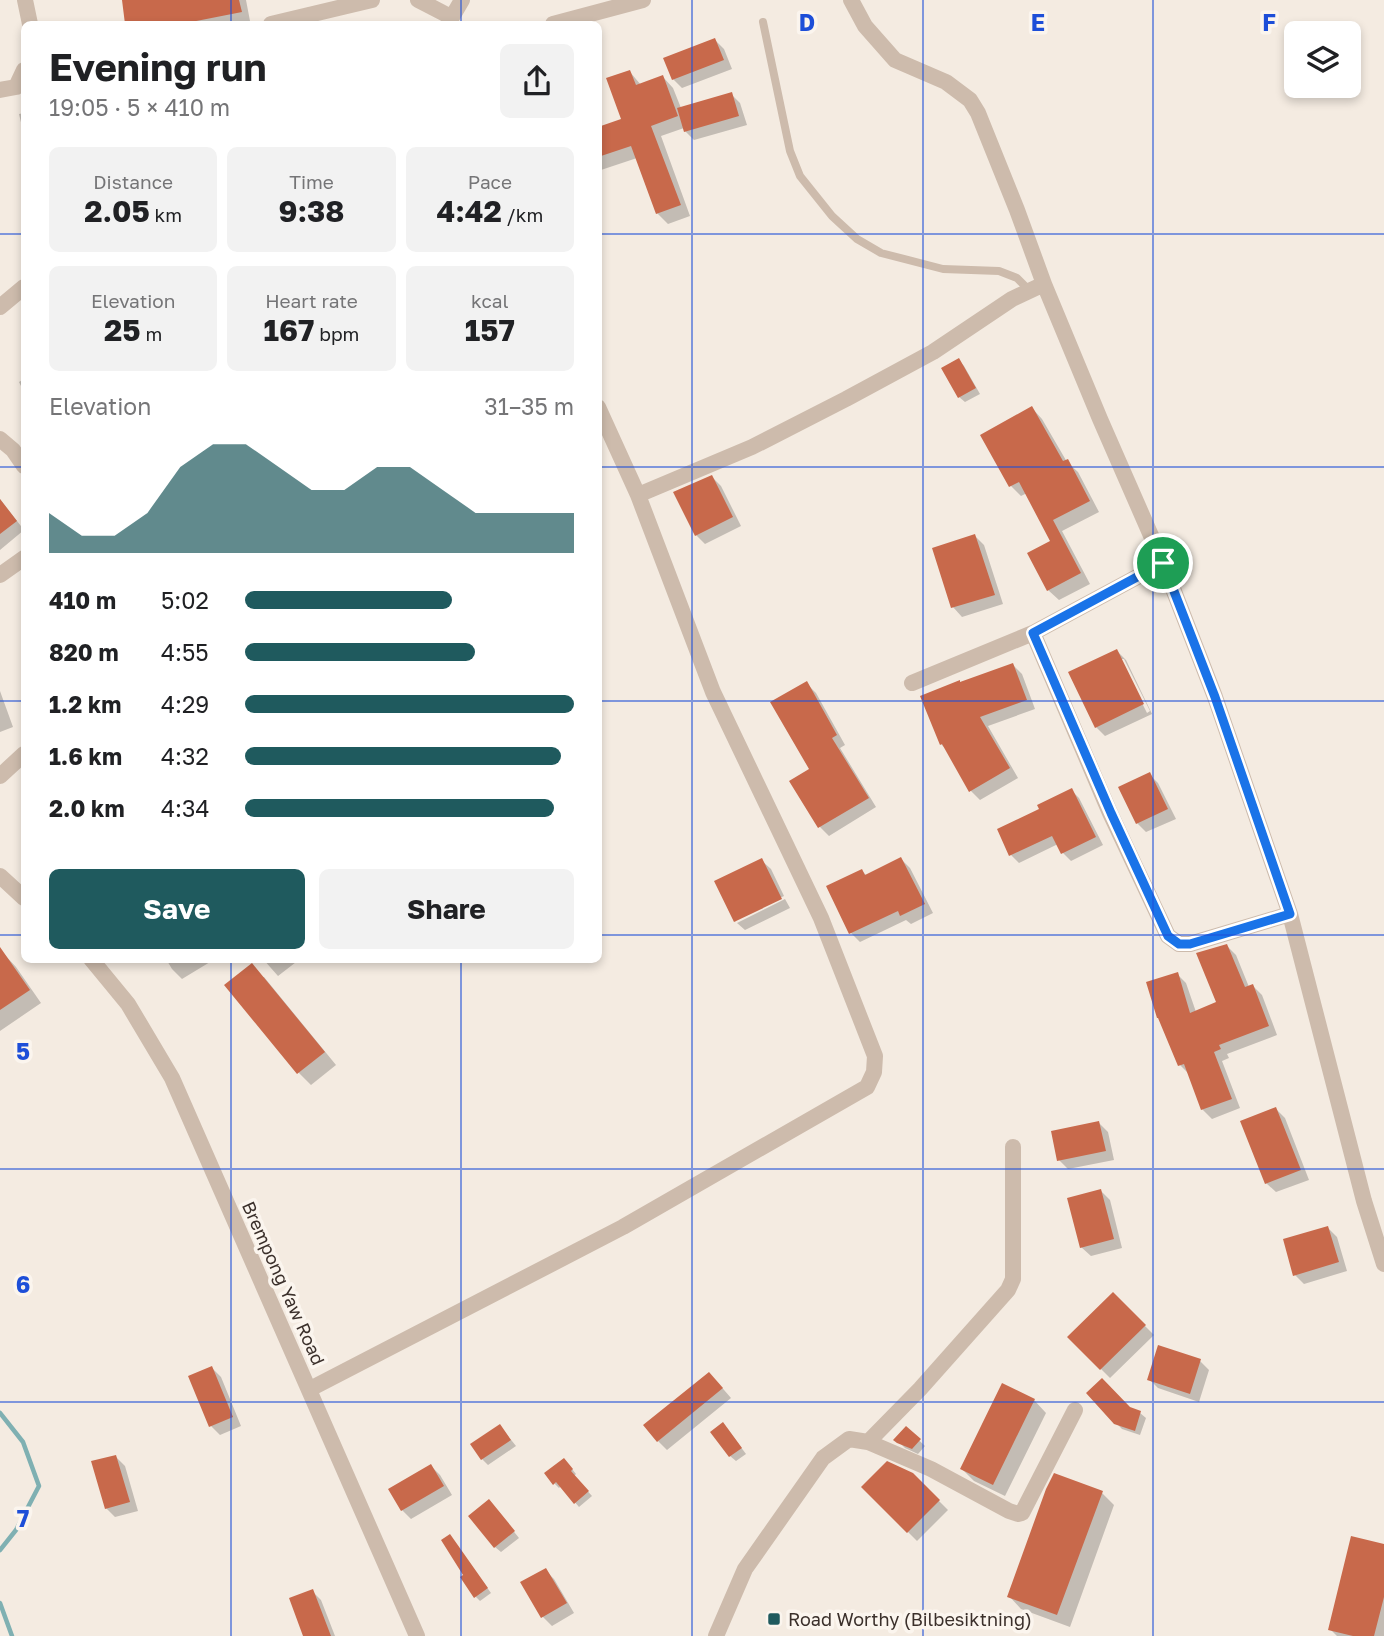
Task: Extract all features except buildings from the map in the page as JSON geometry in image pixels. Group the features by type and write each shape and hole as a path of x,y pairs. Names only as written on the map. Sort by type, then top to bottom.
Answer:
{"street":[{"path":"25,0 29,21"},
{"path":"284,21 372,0"},
{"path":"418,0 449,21 461,0"},
{"path":"564,21 643,0"},
{"path":"851,0 864,26 895,60 946,82 970,100 978,113 1003,174 1037,287 1100,419 1163,563 1215,697 1290,914 1361,1188 1384,1264"},
{"path":"638,495 752,447 846,399 933,352 1012,299 1037,287"},
{"path":"0,307 21,290"},
{"path":"310,1389 623,1227 867,1087 874,1072 875,1056 821,918 713,692 638,495 602,416"},
{"path":"0,439 21,462"},
{"path":"0,575 21,560"},
{"path":"912,683 1033,633 1163,563"},
{"path":"1033,633 1168,936 1179,944 1190,944 1290,914"},
{"path":"0,776 21,757"},
{"path":"0,876 21,895"},
{"name":"Brempong Yaw Road","path":"94,963 128,1004 172,1078 417,1636"},
{"path":"868,1442 920,1389 1008,1290 1013,1279 1013,1147"},
{"path":"716,1636 744,1569 823,1458 849,1439 868,1442 931,1469 1018,1514 1022,1513 1075,1410"}],"lane":[{"path":"763,22 790,151 800,176 832,216 857,239 881,253 943,269 999,271 1037,287"}],"waterway":[{"path":"0,1413 23,1442 39,1486 16,1530 0,1550"},
{"path":"0,1603 12,1636"}],"place":[{"name":"Road Worthy (Bilbesiktning)","path":"774,1619"}],"route":[{"path":"1163,563 1215,697 1290,914 1190,944 1179,944 1168,936 1033,633 1163,563"}]}
